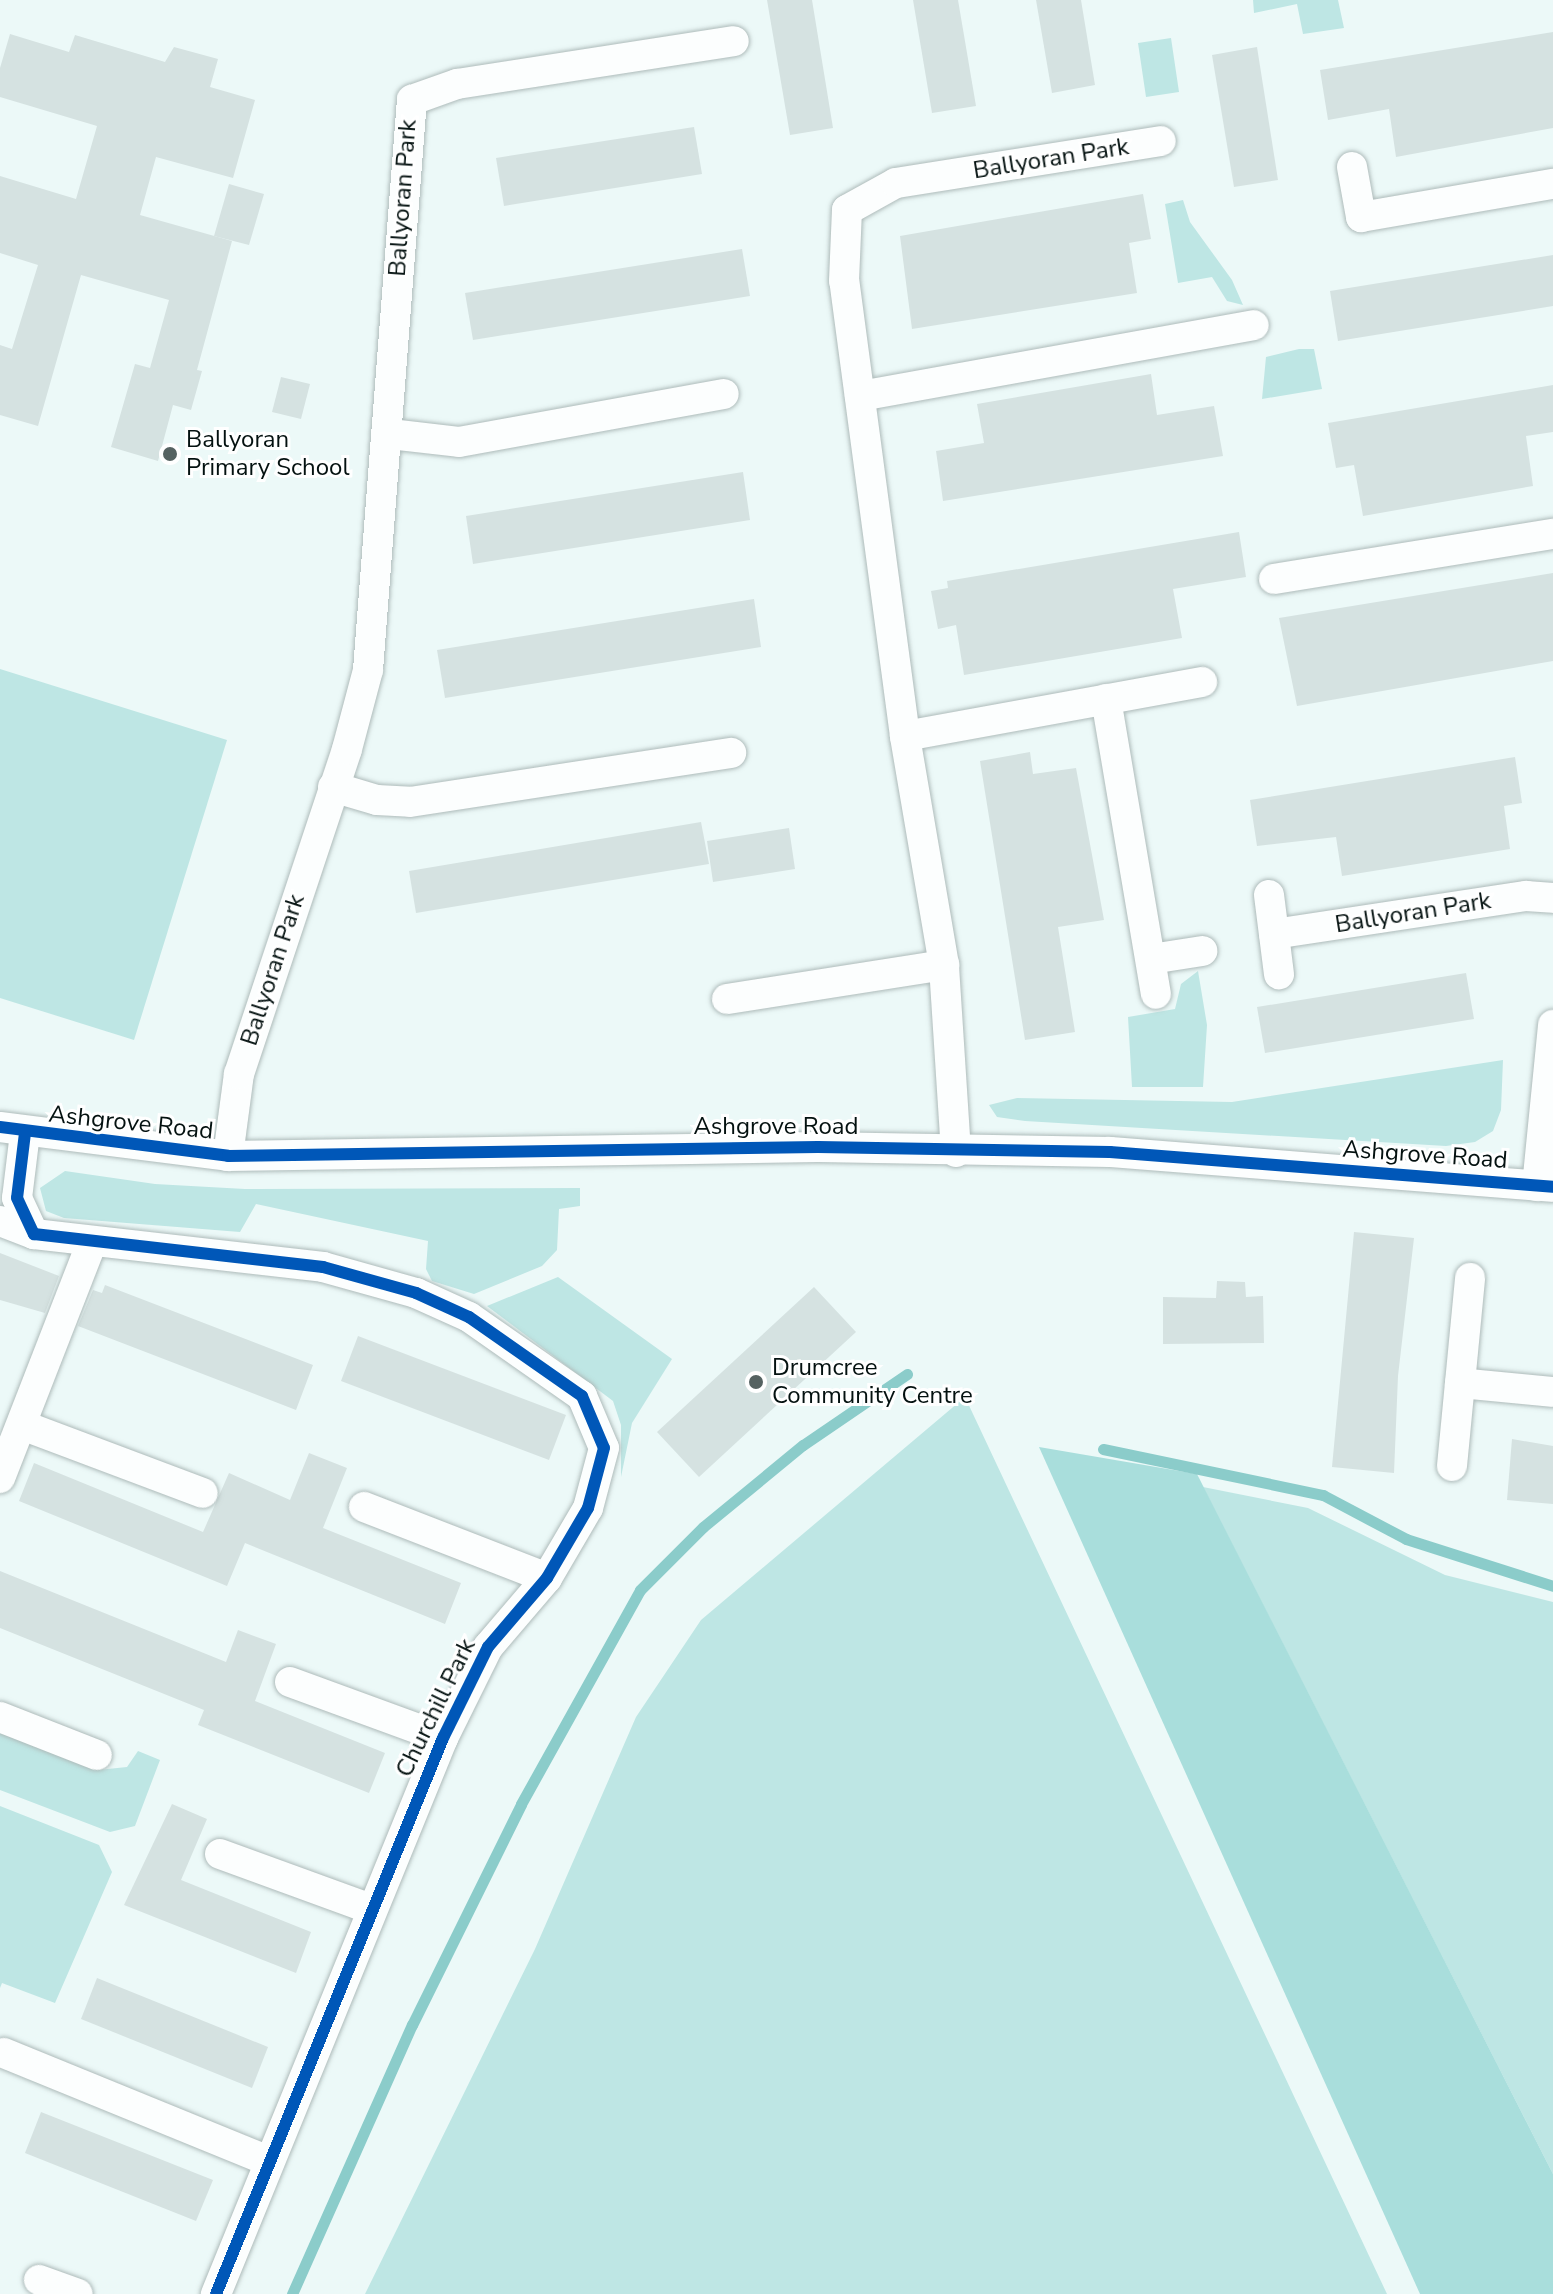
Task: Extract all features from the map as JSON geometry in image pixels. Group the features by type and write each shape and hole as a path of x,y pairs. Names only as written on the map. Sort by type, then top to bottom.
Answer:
{"street":[{"name":"Ballyoran Park","path":"228,1156 239,1074 368,670 390,434 407,118 412,100 457,84 734,41"},
{"name":"Ballyoran Park","path":"956,1152 944,965 905,736 844,281 847,210 896,183 1161,141"},
{"path":"1352,167 1361,217 1553,184"},
{"path":"860,396 1254,325"},
{"path":"390,434 459,442 724,394"},
{"path":"1274,579 1553,534"},
{"path":"905,736 1202,682"},
{"path":"1106,699 1156,994"},
{"path":"333,787 377,800 410,802 731,753"},
{"path":"1269,895 1279,974"},
{"name":"Ballyoran Park","path":"1274,934 1526,896 1553,898"},
{"path":"1151,959 1202,951"},
{"path":"727,999 944,965"},
{"path":"1545,1186 1553,1025"},
{"path":"12,1130 17,1198 34,1234"},
{"name":"Ashgrove Road","path":"12,1130 228,1156 818,1147 956,1152 1110,1152 1545,1186"},
{"name":"Churchill Park","path":"0,1221 34,1234 323,1267 374,1279 469,1317 582,1396 604,1448 588,1508 547,1578 488,1647 443,1738 216,2294"},
{"path":"0,1478 92,1242"},
{"path":"1452,1466 1470,1278"},
{"path":"1460,1383 1553,1392"},
{"path":"22,1425 203,1493"},
{"path":"364,1507 547,1578"},
{"name":"Churchill Park","path":"290,1682 443,1738"},
{"path":"0,1717 97,1755"},
{"path":"220,1854 371,1909"},
{"path":"4,2053 268,2161"},
{"path":"39,2280 78,2294"}],"shaded area":[{"path":"1253,0 1338,0 1344,28 1303,34 1297,4 1254,13"},
{"path":"1171,38 1179,92 1146,97 1138,43"},
{"path":"1183,200 1190,222 1232,280 1243,305 1227,301 1212,277 1178,283 1165,204"},
{"path":"1299,349 1314,349 1322,389 1262,399 1266,357"},
{"path":"0,669 227,740 134,1040 0,998"},
{"path":"1198,971 1207,1025 1203,1087 1132,1087 1128,1017 1175,1009 1181,984"},
{"path":"1503,1060 1501,1110 1493,1131 1475,1142 1446,1146 1025,1121 997,1117 989,1105 1017,1098 1232,1102"},
{"path":"65,1171 155,1184 245,1189 580,1188 580,1206 559,1209 557,1250 542,1266 474,1294 432,1281 426,1269 428,1241 256,1204 240,1232 64,1218 46,1211 40,1188"},
{"path":"558,1277 672,1359 632,1423 621,1477 621,1425 613,1401 487,1306"},
{"path":"965,1397 1387,2294 365,2294 535,1949 636,1717 701,1620"},
{"path":"1039,1447 1197,1474 1553,2174 1553,2294 1420,2294"},
{"path":"1203,1487 1308,1508 1445,1575 1553,1602 1553,2174"},
{"path":"0,1730 98,1770 127,1767 138,1751 160,1760 135,1826 110,1832 0,1790"},
{"path":"0,1806 99,1845 112,1872 55,2003 2,1983 0,1988"}],"building":[{"path":"767,0 812,0 833,128 790,135"},
{"path":"913,0 958,0 976,106 932,113"},
{"path":"1036,0 1081,0 1095,85 1052,93"},
{"path":"1553,32 1553,128 1396,157 1389,109 1328,120 1320,70"},
{"path":"10,34 69,52 75,35 165,62 174,47 218,59 210,87 255,100 233,178 156,157 140,215 232,241 197,370 202,371 191,410 173,405 158,461 111,447 135,364 150,368 169,300 81,275 38,426 0,415 0,345 12,349 38,265 0,253 0,176 76,199 97,126 0,97 0,68"},
{"path":"1257,47 1278,180 1234,187 1212,55"},
{"path":"694,127 702,174 504,206 496,158"},
{"path":"229,184 264,194 249,245 214,236"},
{"path":"1143,194 1151,239 1129,243 1137,293 912,329 900,236"},
{"path":"742,249 750,296 473,340 465,293"},
{"path":"1553,255 1553,306 1338,341 1330,291"},
{"path":"1151,374 1157,415 1214,406 1223,456 943,501 936,451 984,443 977,404"},
{"path":"281,377 310,384 301,419 272,412"},
{"path":"1553,385 1553,432 1526,436 1533,486 1363,516 1354,465 1336,468 1328,423"},
{"path":"743,472 750,520 473,564 466,516"},
{"path":"1239,532 1246,577 1173,589 1182,638 964,675 956,625 938,629 931,591 948,588 947,581"},
{"path":"1553,573 1553,661 1297,706 1279,618"},
{"path":"754,599 761,647 445,698 437,650"},
{"path":"1030,752 1033,774 1076,768 1104,920 1058,927 1075,1032 1025,1040 980,761"},
{"path":"1515,757 1522,803 1504,806 1510,849 1342,876 1336,837 1257,846 1250,800"},
{"path":"701,822 709,864 416,913 409,871"},
{"path":"789,828 795,869 713,882 707,841"},
{"path":"1466,973 1474,1019 1265,1053 1257,1007"},
{"path":"1354,1232 1414,1238 1398,1376 1394,1473 1332,1467"},
{"path":"0,1253 59,1276 45,1313 0,1300"},
{"path":"1217,1281 1245,1282 1246,1297 1263,1296 1264,1343 1163,1344 1163,1297 1216,1298"},
{"path":"105,1285 313,1365 296,1410 78,1326 93,1290 102,1293"},
{"name":"Drumcree Community Centre","path":"814,1287 856,1332 699,1477 657,1432"},
{"path":"358,1336 566,1415 549,1460 341,1381"},
{"path":"1512,1439 1553,1446 1553,1504 1507,1500"},
{"path":"309,1453 347,1468 323,1528 461,1583 445,1624 245,1543 227,1586 19,1501 34,1463 203,1532 229,1473 290,1500"},
{"path":"0,1571 226,1662 238,1630 276,1644 255,1701 385,1753 369,1793 198,1725 204,1710 0,1628"},
{"path":"172,1804 207,1819 181,1880 311,1932 296,1973 124,1905"},
{"path":"97,1978 268,2047 252,2088 81,2019"},
{"path":"41,2112 213,2180 196,2221 25,2153"}],"waterway":[{"path":"292,2294 412,2025 521,1804 640,1590 703,1527 803,1445 907,1374"},
{"path":"1103,1449 1323,1495 1406,1539 1553,1586"}],"cycle path":[{"path":"0,1127 228,1156 818,1147 1110,1152 1553,1187"},
{"path":"25,1133 17,1198 34,1234 323,1267 416,1293 469,1317 582,1396 604,1448 588,1508 547,1578 488,1647 443,1738 216,2294"}],"place":[{"name":"Ballyoran Primary School","path":"170,454"},
{"name":"Drumcree Community Centre","path":"756,1382"}]}
